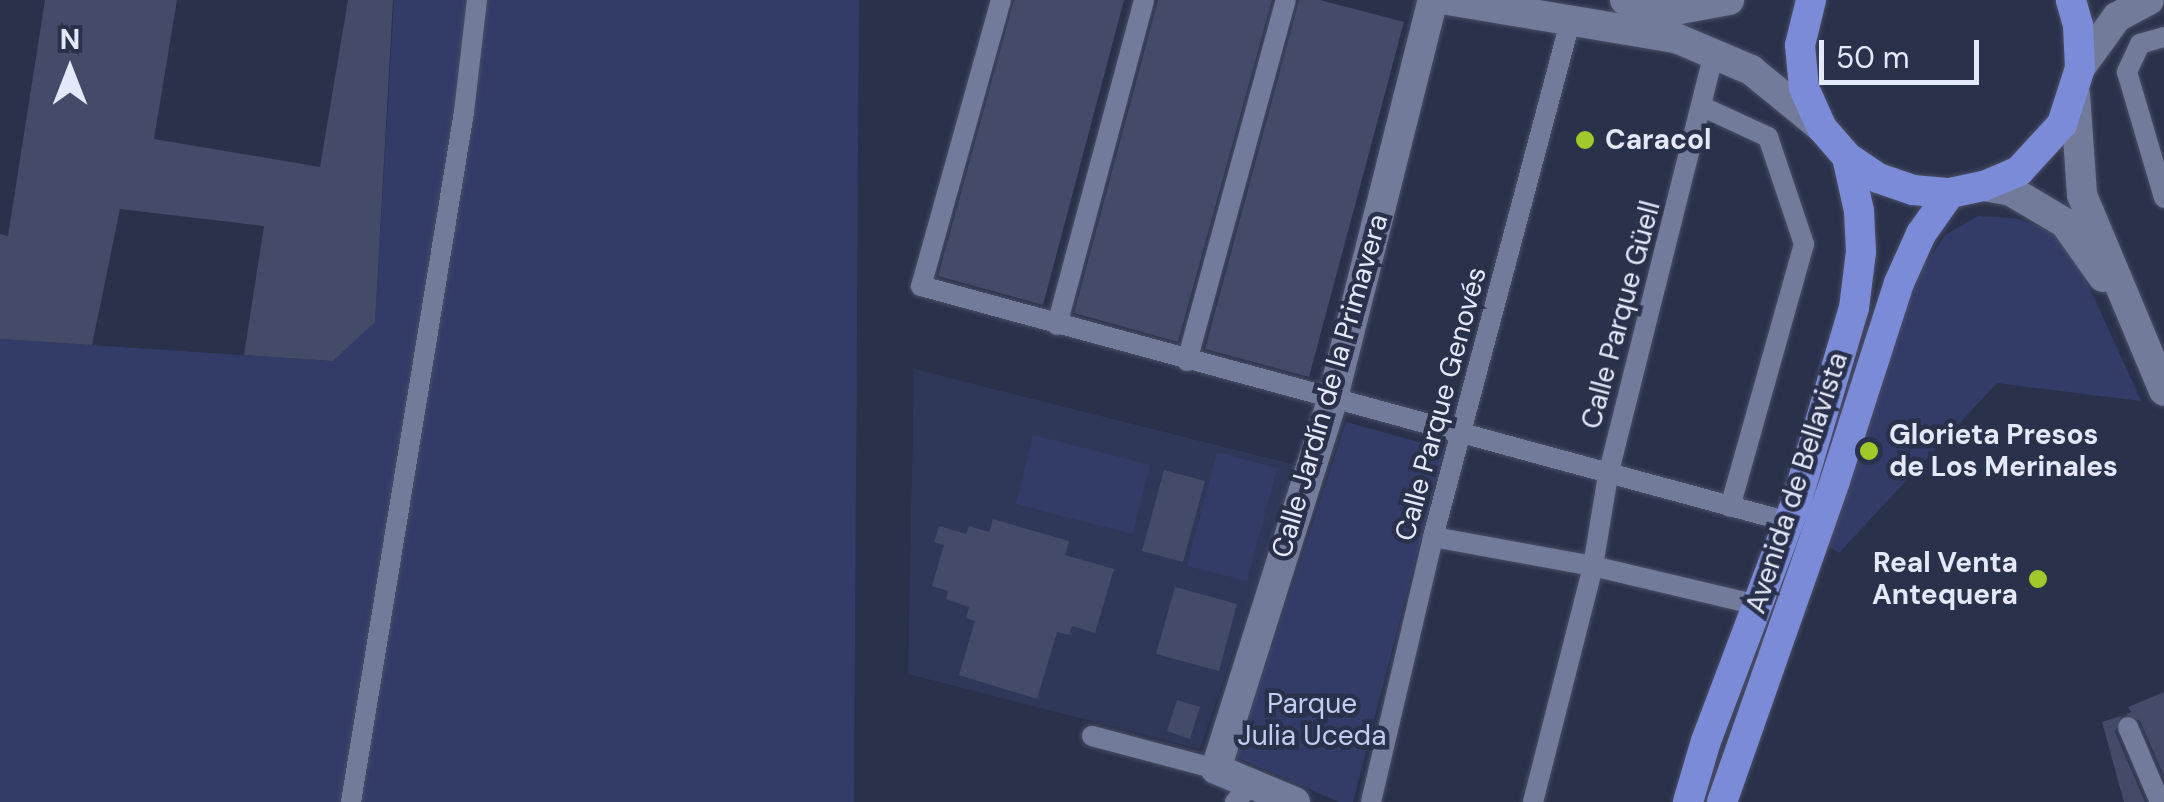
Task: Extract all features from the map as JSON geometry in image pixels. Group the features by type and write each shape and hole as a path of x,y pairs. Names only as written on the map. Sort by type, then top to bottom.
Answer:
{"main road":[{"path":"1810,0 1800,44 1803,74 1822,128 1847,157 1895,184 1950,192 1984,186 2020,171 2062,124 2078,81 2078,25 2071,0"},
{"name":"Avenida de Bellavista","path":"1688,802 1789,522 1854,308 1861,252 1859,211 1847,157"},
{"name":"Avenida de Bellavista","path":"1722,802 1836,481 1899,283 1922,234 1950,192"}],"street":[{"path":"350,802 464,112 478,0"},
{"path":"1001,0 921,286 1332,401 1789,522"},
{"path":"1058,324 1144,0"},
{"path":"1187,361 1286,0"},
{"name":"Calle Jardín de la Primavera","path":"1216,769 1332,401 1433,0"},
{"path":"1448,0 1676,38 1752,70 1822,128"},
{"path":"1626,0 1680,9 1729,0"},
{"path":"2148,0 2116,18 2078,81 2082,195 2160,378"},
{"name":"Calle Parque Genovés","path":"1372,802 1433,537 1570,22"},
{"path":"2164,37 2140,44 2127,72 2164,198"},
{"name":"Calle Parque Güell","path":"1533,802 1592,566 1608,475 1714,53"},
{"name":"Avenida de Bellavista","path":"1703,106 1768,136 1804,244 1730,507"},
{"path":"1984,186 2012,192 2065,223 2098,268 2160,378"},
{"path":"1433,537 1592,566 1758,605"},
{"path":"2128,727 2160,802"},
{"path":"1092,736 1216,769 1264,797"}],"shaded area":[{"path":"914,369 1296,465 1200,749 908,674"}],"green space":[{"path":"394,0 859,0 854,802 0,802 0,339 333,361 375,321"},
{"path":"1978,216 2015,218 2049,230 2073,251 2141,401 1997,383 1839,553 1828,546 1910,287 1945,235"},
{"name":"Parque Julia Uceda","path":"1346,422 1444,449 1353,802 1339,802 1236,757"},
{"path":"1033,435 1150,465 1133,534 1016,504"},
{"path":"1217,452 1277,468 1247,581 1187,566"}],"building":[{"path":"45,0 177,0 154,139 320,167 348,0 393,0 375,322 333,361 244,355 264,226 120,209 92,345 0,339 0,234 8,236"},
{"path":"1014,0 1124,0 1043,305 938,276"},
{"path":"1158,0 1272,0 1178,342 1074,313"},
{"path":"1299,0 1320,0 1404,22 1309,377 1205,349"},
{"path":"1164,470 1205,481 1183,562 1142,551"},
{"path":"993,519 1069,541 1065,555 1114,569 1095,633 1072,626 1069,635 1057,632 1037,699 959,675 975,621 966,618 969,607 946,599 948,591 932,586 944,545 934,542 939,526 966,534 969,526 989,532"},
{"path":"1175,587 1237,604 1219,671 1156,654"},
{"path":"2164,692 2164,776 2140,721 2126,714 2131,712 2128,707"},
{"path":"1177,700 1200,707 1190,739 1167,731"},
{"path":"2121,716 2115,732 2145,802 2124,802 2102,722"}],"place":[{"name":"Caracol","path":"1585,140"},
{"name":"Glorieta Presos de Los Merinales","path":"1869,451"},
{"name":"Real Venta Antequera","path":"2038,579"}]}
